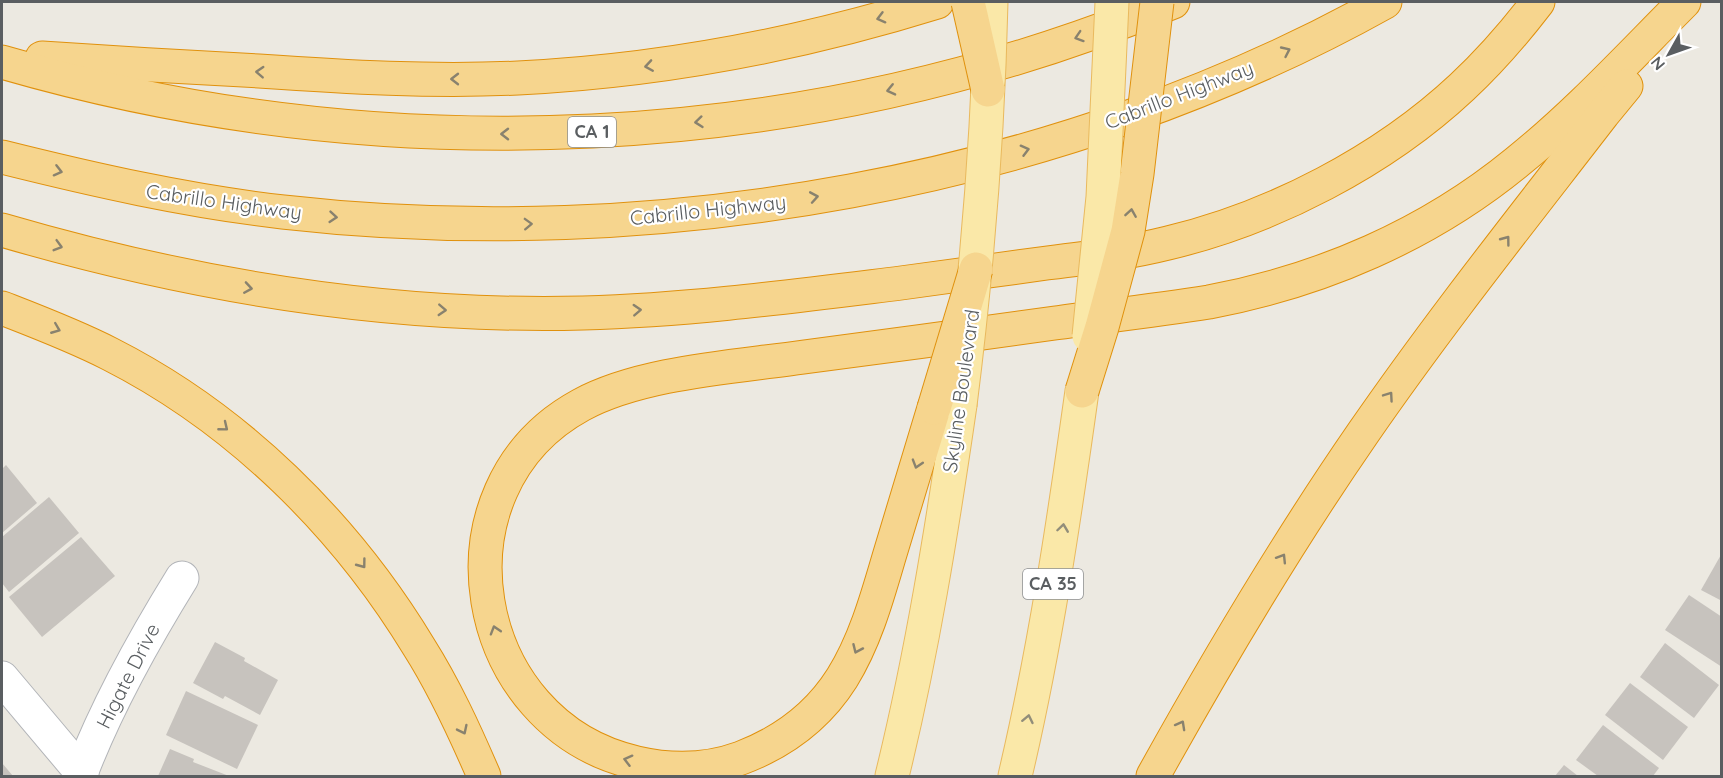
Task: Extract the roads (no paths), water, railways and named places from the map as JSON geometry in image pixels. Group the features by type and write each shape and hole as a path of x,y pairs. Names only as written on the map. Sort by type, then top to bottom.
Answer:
{"highway":[{"path":"2,56 352,77 445,79 529,77 638,68 738,52 848,27 937,2"},
{"path":"968,2 988,90"},
{"path":"1082,391 1114,288 1128,231 1157,2"},
{"name":"CA 1","path":"2,62 121,93 269,119 417,132 566,134 716,120 791,110 875,94 1007,60 1083,36 1173,2"},
{"name":"Cabrillo Highway","path":"2,157 137,189 212,202 282,212 361,219 511,225 661,217 725,210 886,184 1032,148 1166,103 1244,71 1386,2"},
{"path":"2,230 74,251 219,283 357,303 503,313 582,313 730,304 1110,254 1172,242 1242,220 1310,190 1375,153 1435,111 1463,87 1517,29 1538,2"},
{"path":"976,269 947,406 853,659 842,679 815,713 777,742 733,761 707,767 670,768 623,760 573,736 551,719 531,699 514,676 501,651 492,624 487,598 486,550 499,496 517,461 547,428 575,408 624,387 708,370 1190,305 1263,290 1357,259 1432,220 1498,177 1574,112 1684,2"},
{"path":"1153,777 1234,635 1368,426 1449,314 1603,114 1698,2"},
{"path":"2,308 111,354 179,394 243,442 299,493 328,522 401,618 439,681 484,777"}],"main road":[{"path":"976,269 983,189 991,2"},
{"name":"CA 35","path":"1015,777 1034,692 1059,550 1082,391 1103,197 1112,2"},
{"name":"Skyline Boulevard","path":"892,777 933,576 947,406"}],"street":[{"name":"Higate Drive","path":"81,775 135,658 182,578"},
{"path":"2,678 81,775"}]}
